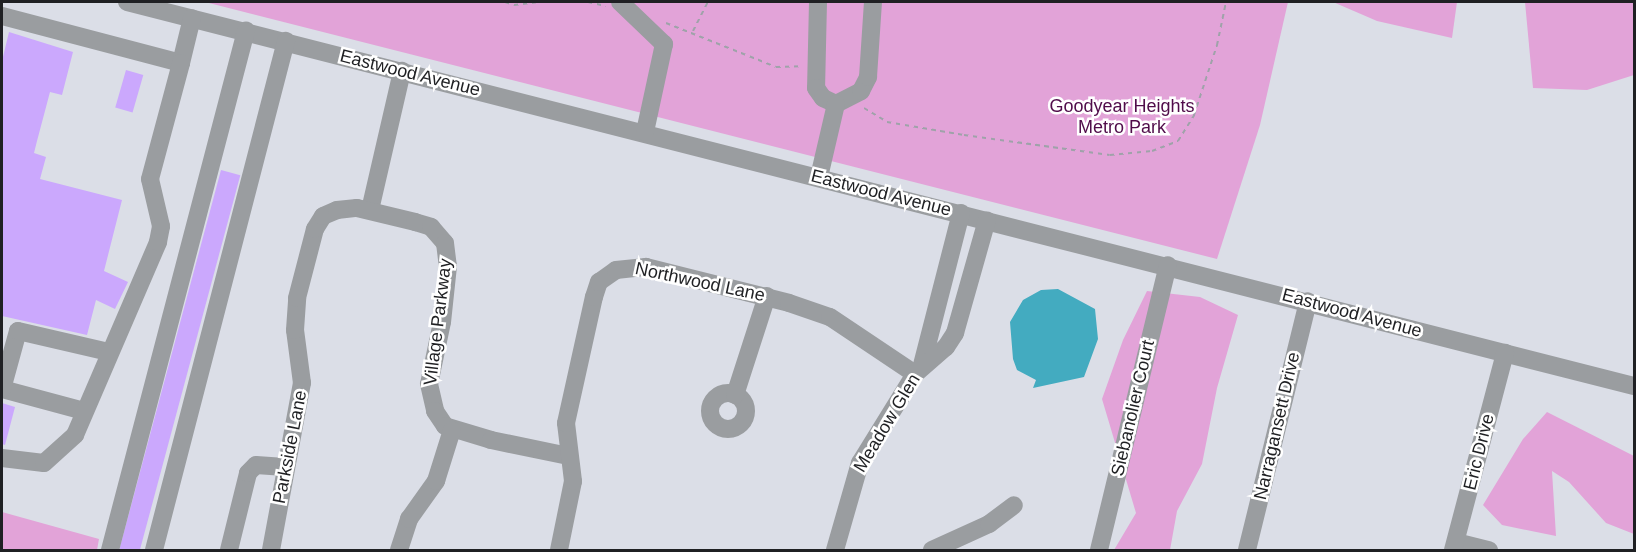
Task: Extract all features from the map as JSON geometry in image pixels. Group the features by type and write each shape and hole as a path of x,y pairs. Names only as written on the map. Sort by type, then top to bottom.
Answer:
{"street":[{"name":"Eastwood Avenue","path":"127,2 1168,265 1635,386"},
{"path":"818,2 814,61 816,88 822,98 843,102"},
{"path":"819,177 843,102 861,91 868,76 873,2"},
{"path":"626,7 664,44 645,132"},
{"path":"2,16 181,63"},
{"path":"2,458 44,463 75,435 108,352 158,242 161,226 150,179 192,18"},
{"path":"110,550 246,31"},
{"path":"154,550 286,41"},
{"path":"370,210 402,70"},
{"name":"Parkside Lane","path":"271,550 302,383 294,319 315,229 323,216 336,210 370,210"},
{"name":"Village Parkway","path":"370,210 431,228 445,243 448,266 442,322 429,392 439,419 452,430"},
{"name":"Meadow Glen","path":"835,550 860,463 918,370 961,213"},
{"name":"Meadow Glen","path":"918,370 946,347 966,301 987,220"},
{"path":"948,262 974,269"},
{"name":"Siebanolier Court","path":"1099,550 1168,265"},
{"name":"Northwood Lane","path":"559,550 572,496 566,423 600,282 616,270 636,266 767,296 830,317 918,370"},
{"path":"939,294 966,301"},
{"path":"735,395 767,296"},
{"name":"Narragansett Drive","path":"1247,550 1308,301"},
{"path":"84,411 2,389 18,331 108,352"},
{"name":"Eric Drive","path":"1455,546 1505,353"},
{"path":"399,550 410,519 436,481 452,430 568,456"},
{"path":"229,550 248,473 256,465 285,467"},
{"path":"932,550 989,524 1014,505"},
{"path":"1455,546 1489,550"}],"path":[{"path":"505,2 514,5 539,2"},
{"path":"588,2 626,7"},
{"path":"693,31 708,2"},
{"path":"843,102 887,122 1110,155 1152,151 1178,141 1194,116 1217,45 1226,2"},
{"path":"663,22 693,31 737,53 776,67 791,69 814,61"}],"green space":[{"name":"Goodyear Heights Metro Park","path":"205,2 1288,2 1260,125 1217,259"},
{"path":"1333,2 1457,2 1452,38 1377,21"},
{"path":"1525,2 1634,2 1634,75 1587,90 1533,88"},
{"path":"1147,291 1200,297 1238,315 1217,388 1202,464 1177,511 1170,550 1114,550 1136,513 1102,399 1123,340"},
{"path":"1547,412 1634,456 1634,534 1606,523 1569,482 1552,471 1556,536 1502,525 1483,505 1523,439"},
{"path":"2,512 99,539 97,550 2,550"}],"water":[{"path":"1058,289 1095,309 1098,339 1084,377 1033,388 1036,380 1017,370 1013,359 1010,322 1023,300 1041,290"}],"building":[{"path":"9,32 73,52 62,95 50,92 37,141 34,153 46,157 40,179 122,200 104,271 128,282 115,309 96,300 87,335 2,316 2,61"},
{"path":"126,70 143,75 133,112 115,107"},
{"path":"221,170 240,175 140,550 119,550"},
{"path":"2,403 15,407 5,445 2,444"}]}
